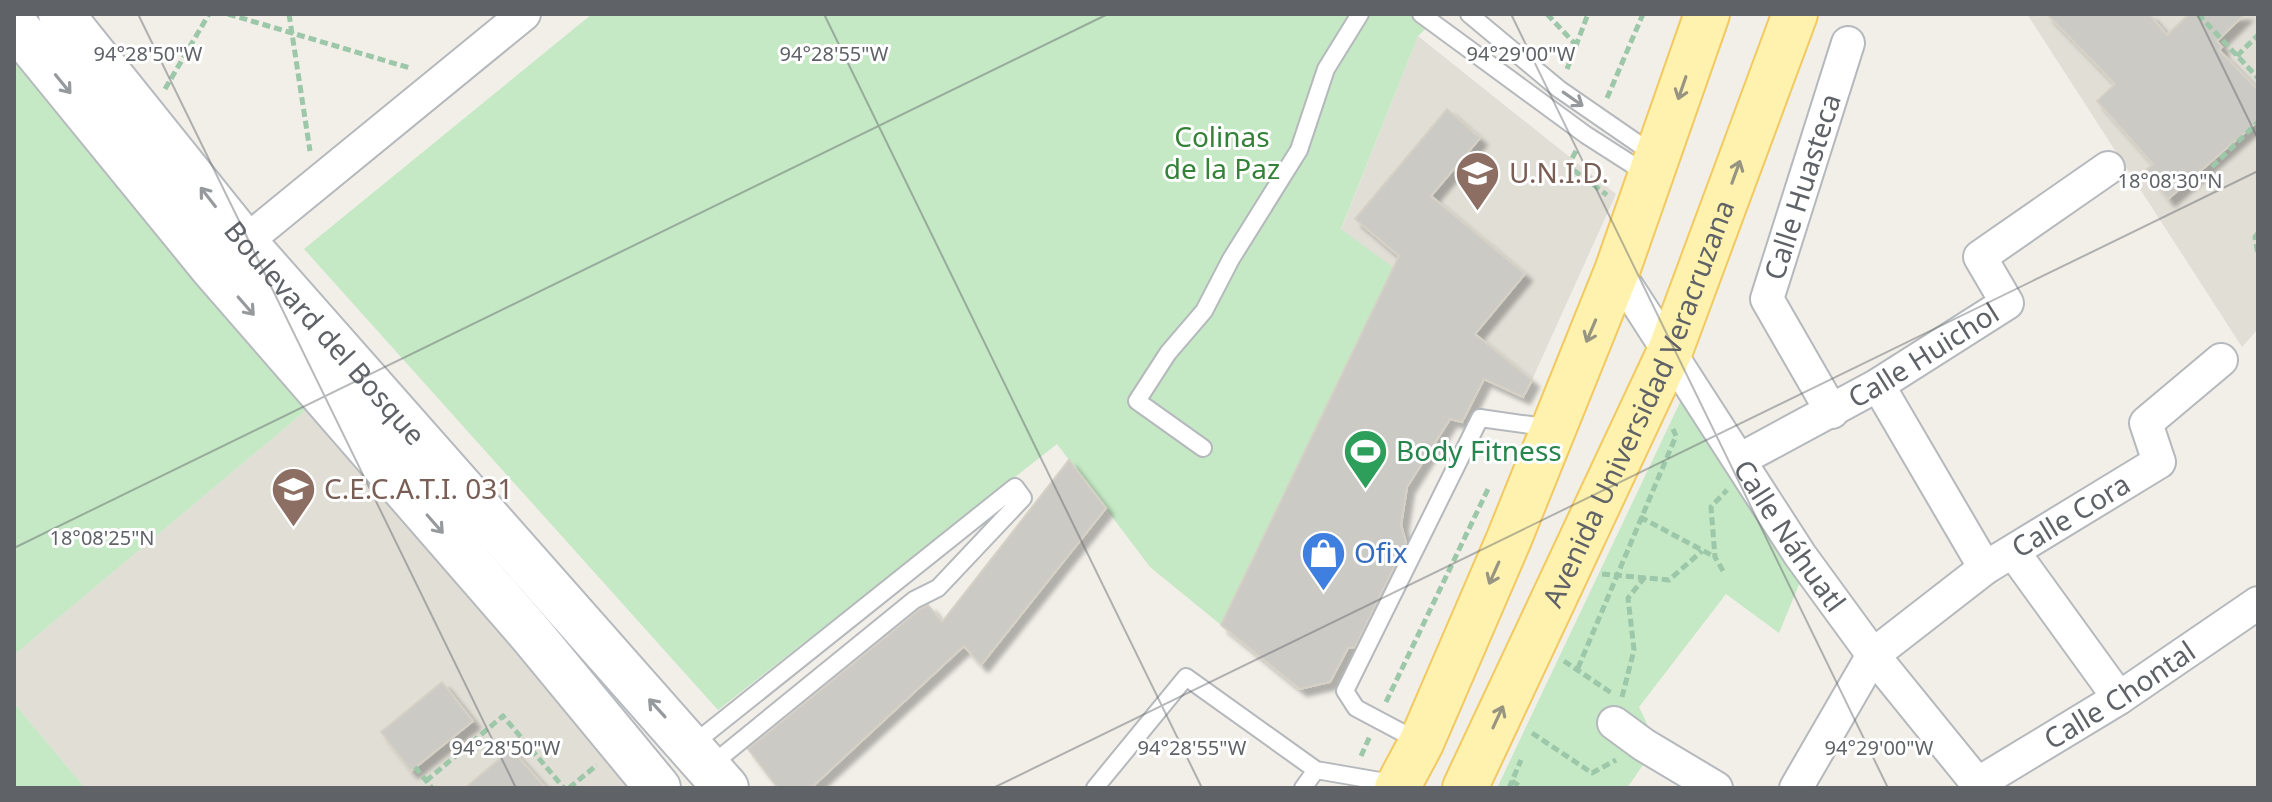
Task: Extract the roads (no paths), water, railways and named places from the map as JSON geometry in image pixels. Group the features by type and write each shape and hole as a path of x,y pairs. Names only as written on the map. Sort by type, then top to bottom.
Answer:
{"main road":[{"name":"Boulevard del Bosque","path":"61,14 147,120 228,255 658,788"},
{"path":"1398,786 1421,743 1509,539 1617,271 1707,14"},
{"name":"Avenida Universidad Veracruzana","path":"1465,788 1670,351 1795,14"},
{"name":"Boulevard del Bosque","path":"14,24 708,767"},
{"path":"1453,788 1446,768 1448,751 1473,677 1460,649"}],"street":[{"path":"228,255 524,14"},
{"name":"Calle Huasteca","path":"1832,412 1767,299 1848,43"},
{"name":"Calle Huichol","path":"1743,464 1878,385 2007,303 1980,257 2108,168"},
{"name":"Calle Náhuatl","path":"1617,271 1800,555 1873,655 1979,786"},
{"name":"Calle Cora","path":"1873,655 1985,568 2159,462 2146,423 2221,360"},
{"path":"1878,385 1985,568"},
{"path":"2014,553 2119,698"},
{"name":"Calle Chontal","path":"1979,786 2119,698 2258,603"},
{"path":"1796,788 1873,655"},
{"path":"1614,723 1644,745 1716,788"}],"lane":[{"path":"1203,448 1137,401 1168,353 1204,311 1231,259 1299,150 1326,69 1360,14"},
{"path":"1421,14 1586,135 1655,167"},
{"path":"1469,14 1559,89 1598,116 1655,167"},
{"path":"1421,743 1356,708 1345,691 1480,418 1553,428"},
{"path":"1015,487 1023,498 949,578 880,628 708,767 800,659 1015,487"},
{"path":"863,609 880,628"},
{"path":"800,659 817,679"},
{"path":"1095,788 1186,677 1316,770 1398,786"},
{"path":"1303,788 1316,770"}],"place":[{"name":"U.N.I.D.","path":"1478,212"},
{"name":"Body Fitness","path":"1365,490"},
{"name":"C.E.C.A.T.I. 031","path":"293,528"},
{"name":"Ofix","path":"1323,592"}],"park label":[{"name":"Colinas de la Paz","path":"1222,153"}]}
